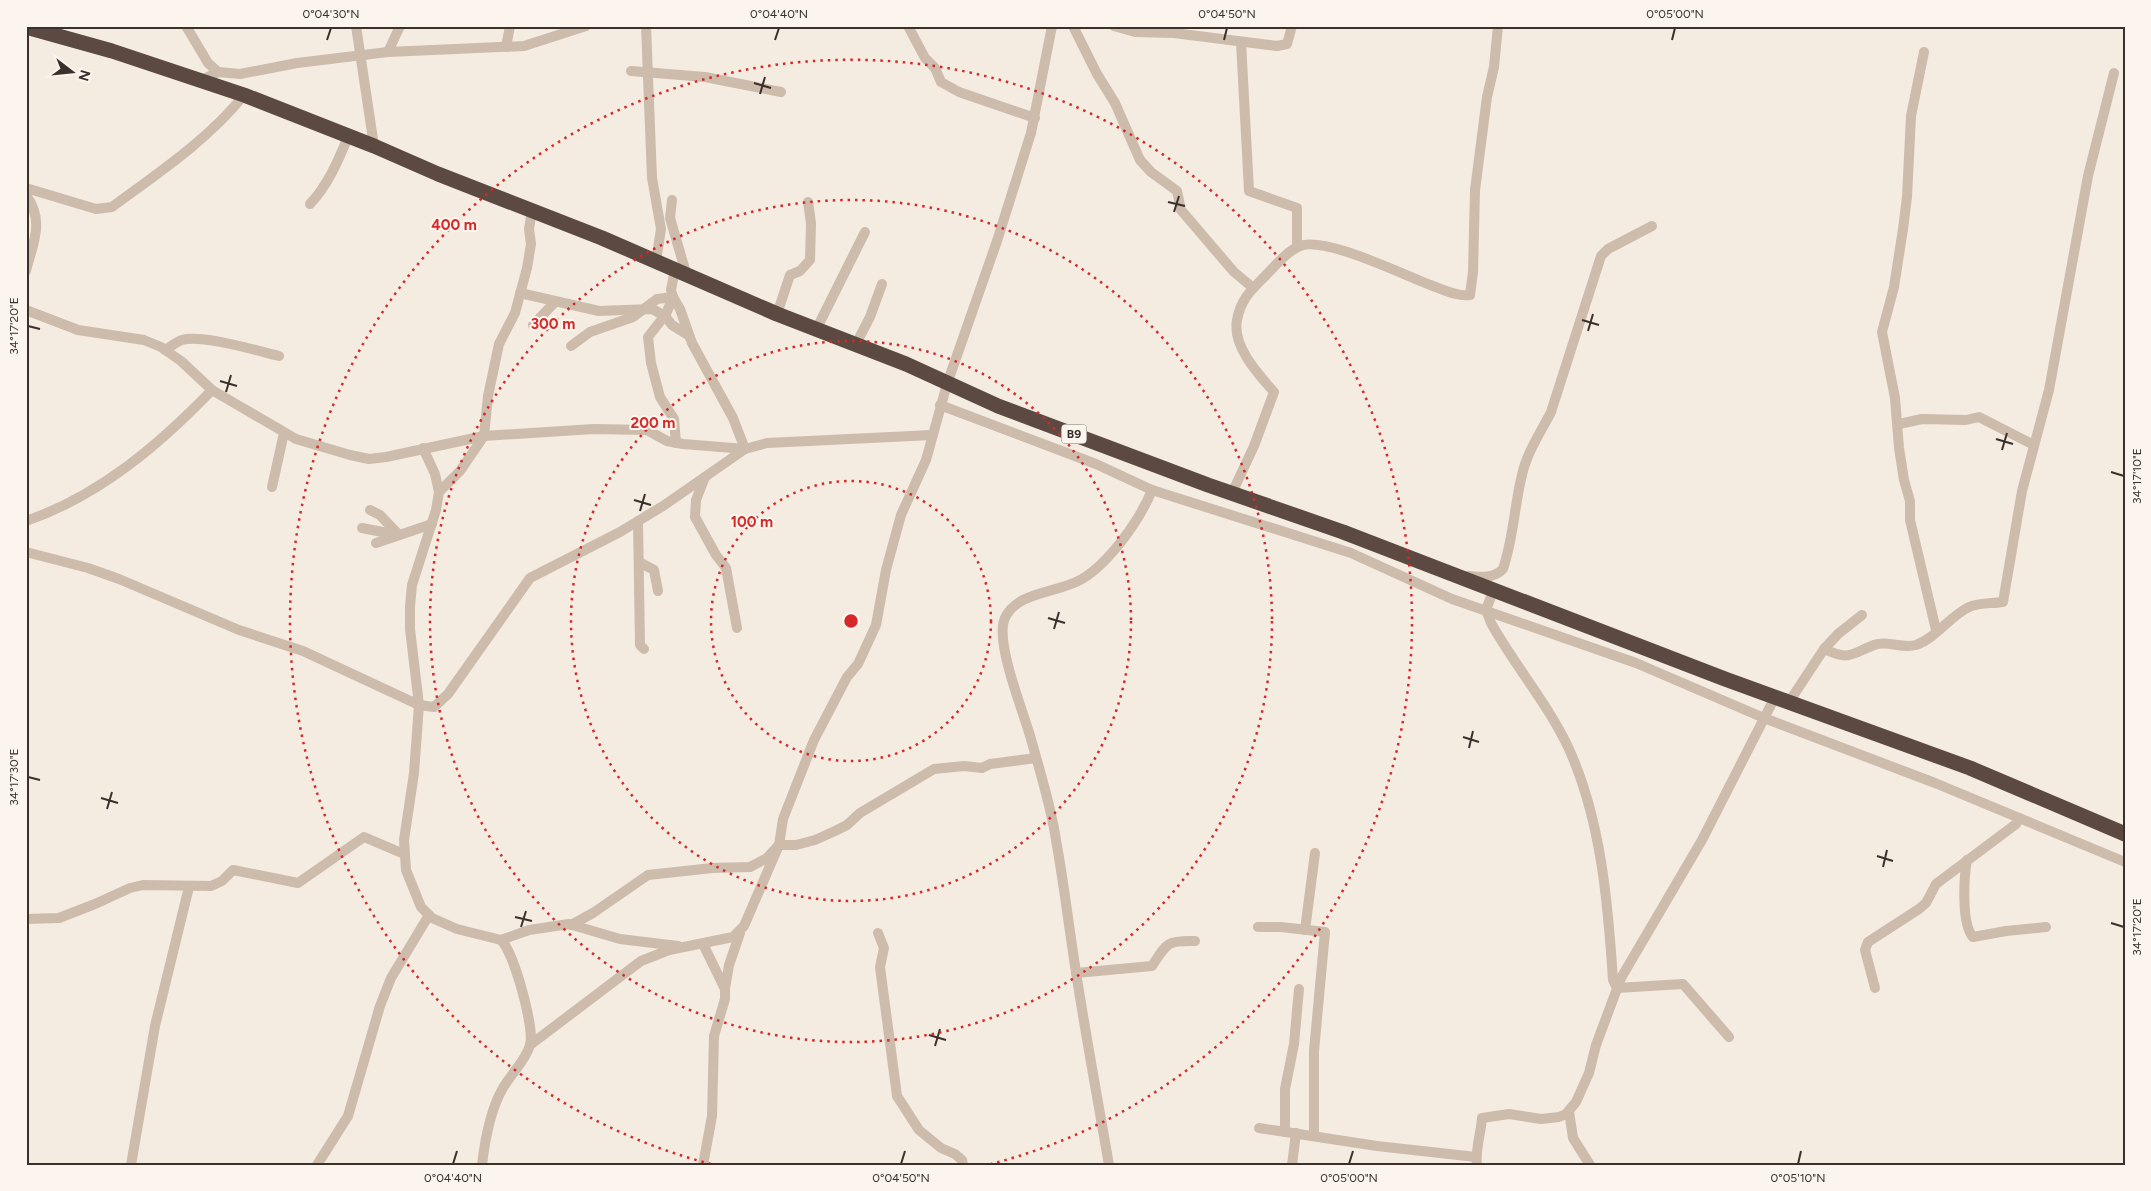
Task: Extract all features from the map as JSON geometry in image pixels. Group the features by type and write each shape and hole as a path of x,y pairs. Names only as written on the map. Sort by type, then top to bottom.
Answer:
{"highway":[{"name":"B9","path":"26,27 112,51 244,95 681,271 776,314 856,344 998,406 1232,494 1343,532 1782,700 1970,768 2125,834"}],"street":[{"path":"186,26 208,63 218,72"},
{"path":"356,26 374,146"},
{"path":"388,52 400,26"},
{"path":"506,47 510,26"},
{"path":"200,81 218,72 240,74 297,63 388,52 524,46 586,26"},
{"path":"646,26 652,178 661,229 656,261"},
{"path":"908,26 925,58 935,68 941,82 959,92 1035,118"},
{"path":"703,1165 712,1116 714,1036 725,999 729,965 740,933 766,881 779,845 783,819 814,740 847,677 858,664 876,625 898,523 904,504 920,474 947,384 1006,216 1035,118 1052,26"},
{"path":"1073,26 1097,74 1115,103 1140,160 1151,172 1177,191 1181,210 1234,272 1252,286"},
{"path":"1114,26 1135,32 1174,33 1283,46 1287,44 1290,38 1292,26"},
{"path":"1232,494 1254,446 1274,392 1257,373 1238,336 1236,325 1238,315 1252,286 1264,278 1280,260 1297,247 1309,244 1348,252 1402,276 1459,295 1470,295 1473,278 1475,182 1499,29"},
{"path":"1241,42 1249,191 1297,208 1297,247"},
{"path":"1924,52 1911,116 1907,197 1903,229 1894,287 1882,332 1898,424 1899,448 1904,480 1910,501 1910,520 1936,630"},
{"path":"631,71 705,77 780,92"},
{"path":"1824,649 1847,657 1875,644 1902,647 1916,645 1969,607 1982,603 2003,602 2016,515 2049,390 2088,176 2114,74"},
{"path":"26,188 96,209 112,206 207,132 232,110 244,95"},
{"path":"310,204 319,195 337,165 348,137"},
{"path":"26,195 32,203 38,224 35,244 26,271"},
{"path":"672,200 670,218 681,271 671,290 673,297 680,309 688,335 733,418 745,449"},
{"path":"776,314 790,275 800,271 810,260 811,223 808,202"},
{"path":"439,492 465,465 484,436 490,389 499,344 515,313 531,244 529,229 532,210"},
{"path":"1454,576 1489,577 1499,574 1503,569 1514,530 1522,473 1538,435 1551,412 1601,256 1608,249 1652,226"},
{"path":"816,330 865,232"},
{"path":"856,344 870,317 882,284"},
{"path":"520,293 599,311 645,308 665,316 672,325 688,335"},
{"path":"571,346 590,332 611,326 645,308 657,299 673,297"},
{"path":"673,297 665,316 648,337 651,363 660,397 674,419 676,442"},
{"path":"533,325 555,302"},
{"path":"26,310 78,330 144,340 165,350 181,361 212,390 284,433 296,439 369,459 484,436 621,429 647,430 667,441 745,449"},
{"path":"165,350 182,340 195,339 241,346 279,356"},
{"path":"26,521 57,509 123,470 176,426 212,390"},
{"path":"940,405 1096,464 1152,490 1351,553 1452,600 1486,610 1636,663 1764,718 1868,756 2125,862"},
{"path":"1898,424 1922,419 1966,420 1979,417 2034,445"},
{"path":"272,488 284,433"},
{"path":"26,552 119,579 239,630 303,651 420,706 434,707 448,694 530,578 592,548 638,521 745,449 766,443 932,435"},
{"path":"423,448 435,474 439,492 432,524 412,585 410,606 410,629 420,706 404,854 406,870 416,896 429,915 447,925 501,940 509,948 516,965 530,1045"},
{"path":"705,476 696,500 695,517 726,568 737,628"},
{"path":"1109,1165 1076,974 1056,839 1036,758 1008,665 1002,632 1004,620 1014,606 1033,596 1074,584 1090,574 1116,547 1147,503 1152,490"},
{"path":"370,510 380,515 400,535"},
{"path":"638,521 640,645 644,649"},
{"path":"376,543 432,524"},
{"path":"362,528 400,535"},
{"path":"639,562 654,570 658,591"},
{"path":"1493,591 1486,610 1503,645 1526,676 1562,737 1579,774 1596,839 1613,980 1617,988"},
{"path":"1259,1128 1477,1161 1482,1118 1509,1114 1541,1119 1559,1117 1568,1111 1576,1102 1589,1073 1617,988 1702,840 1764,718 1782,700 1838,634 1862,615"},
{"path":"571,925 593,913 648,875 750,866 767,858 779,845 816,840 847,825 860,813 934,769 964,766 982,768 990,764 1036,758"},
{"path":"1875,988 1865,946 1919,910 1926,903 1936,884 2016,824 2019,818"},
{"path":"26,919 48,919 70,915 130,888 158,885 211,886 222,881 233,870 237,869 298,883 364,837 404,854"},
{"path":"1304,930 1315,853"},
{"path":"1967,860 1964,887 1967,924 1973,937 2046,927"},
{"path":"130,1165 155,1026 188,887"},
{"path":"317,1165 348,1116 380,1006 391,978 429,915"},
{"path":"501,940 542,927 571,925 620,939 686,947"},
{"path":"1258,927 1281,927 1325,932 1314,1051 1314,1136"},
{"path":"482,1165 486,1136 496,1103 530,1045 641,961 656,954 726,940 740,933"},
{"path":"878,933 884,948 880,967 897,1096 919,1130 941,1148 955,1154 962,1160 962,1165"},
{"path":"1076,974 1152,966 1165,948 1175,940 1196,941"},
{"path":"703,944 725,989"},
{"path":"1617,988 1683,984 1729,1037"},
{"path":"1292,1165 1285,1088 1294,1044 1299,989"},
{"path":"1568,1111 1573,1138 1590,1165"}]}
